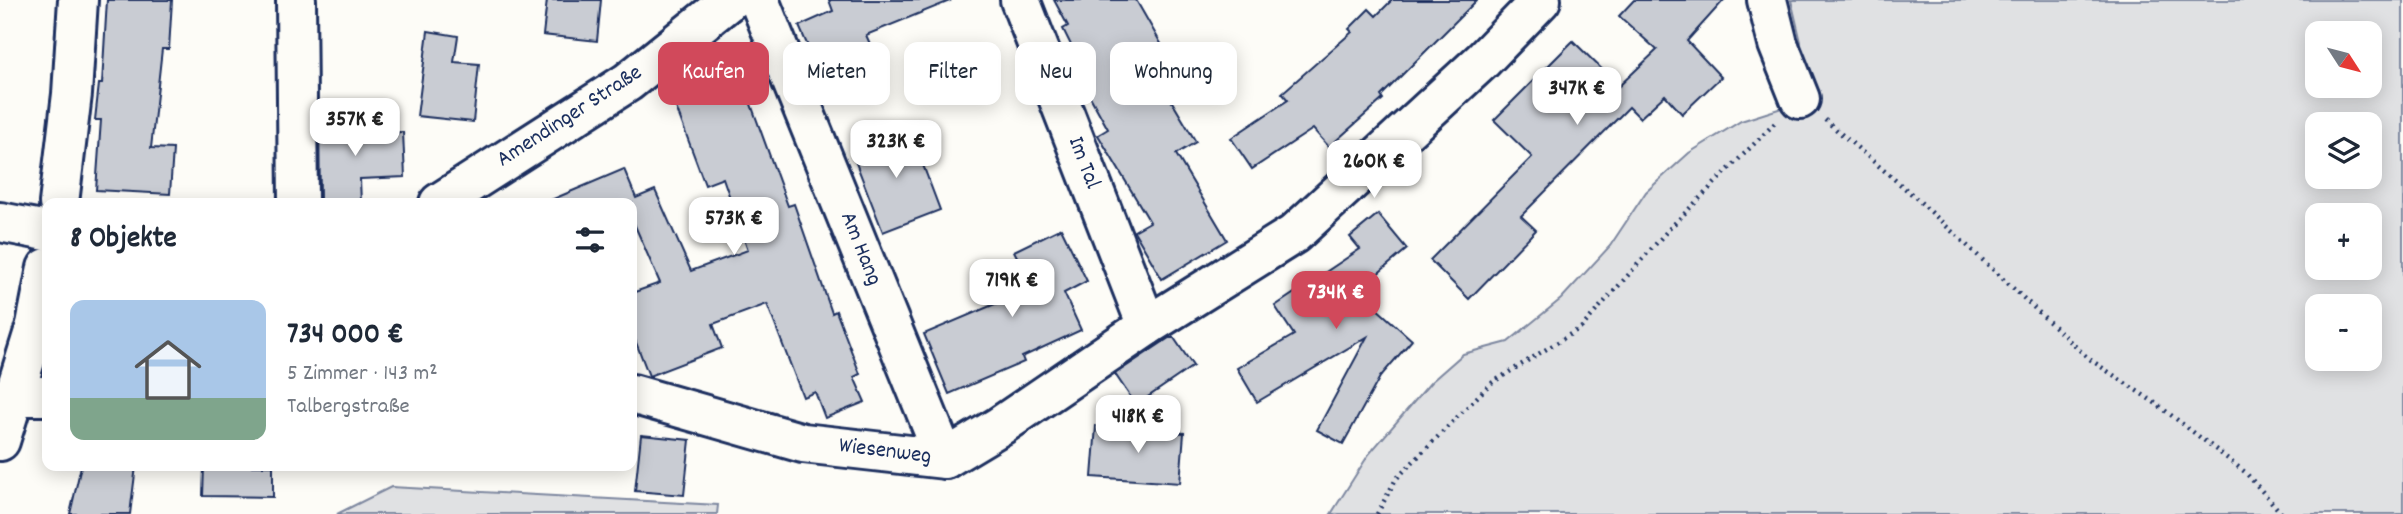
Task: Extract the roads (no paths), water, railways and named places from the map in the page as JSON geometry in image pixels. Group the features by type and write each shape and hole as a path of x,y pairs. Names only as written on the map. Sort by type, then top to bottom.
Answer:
{"street":[{"path":"60,198 72,94 78,0"},
{"path":"296,0 298,198"},
{"name":"Amendinger Straße","path":"447,198 628,82 730,0"},
{"name":"Am Hang","path":"759,0 945,459"},
{"name":"Im Tal","path":"1020,0 1147,326"},
{"name":"Wiesenweg","path":"637,395 803,443 945,459 1000,426 1147,326 1294,234 1483,60 1541,0"},
{"path":"1766,0 1778,44 1800,99"},
{"path":"0,222 42,230"},
{"path":"0,441 31,396 36,325 42,294"}]}
